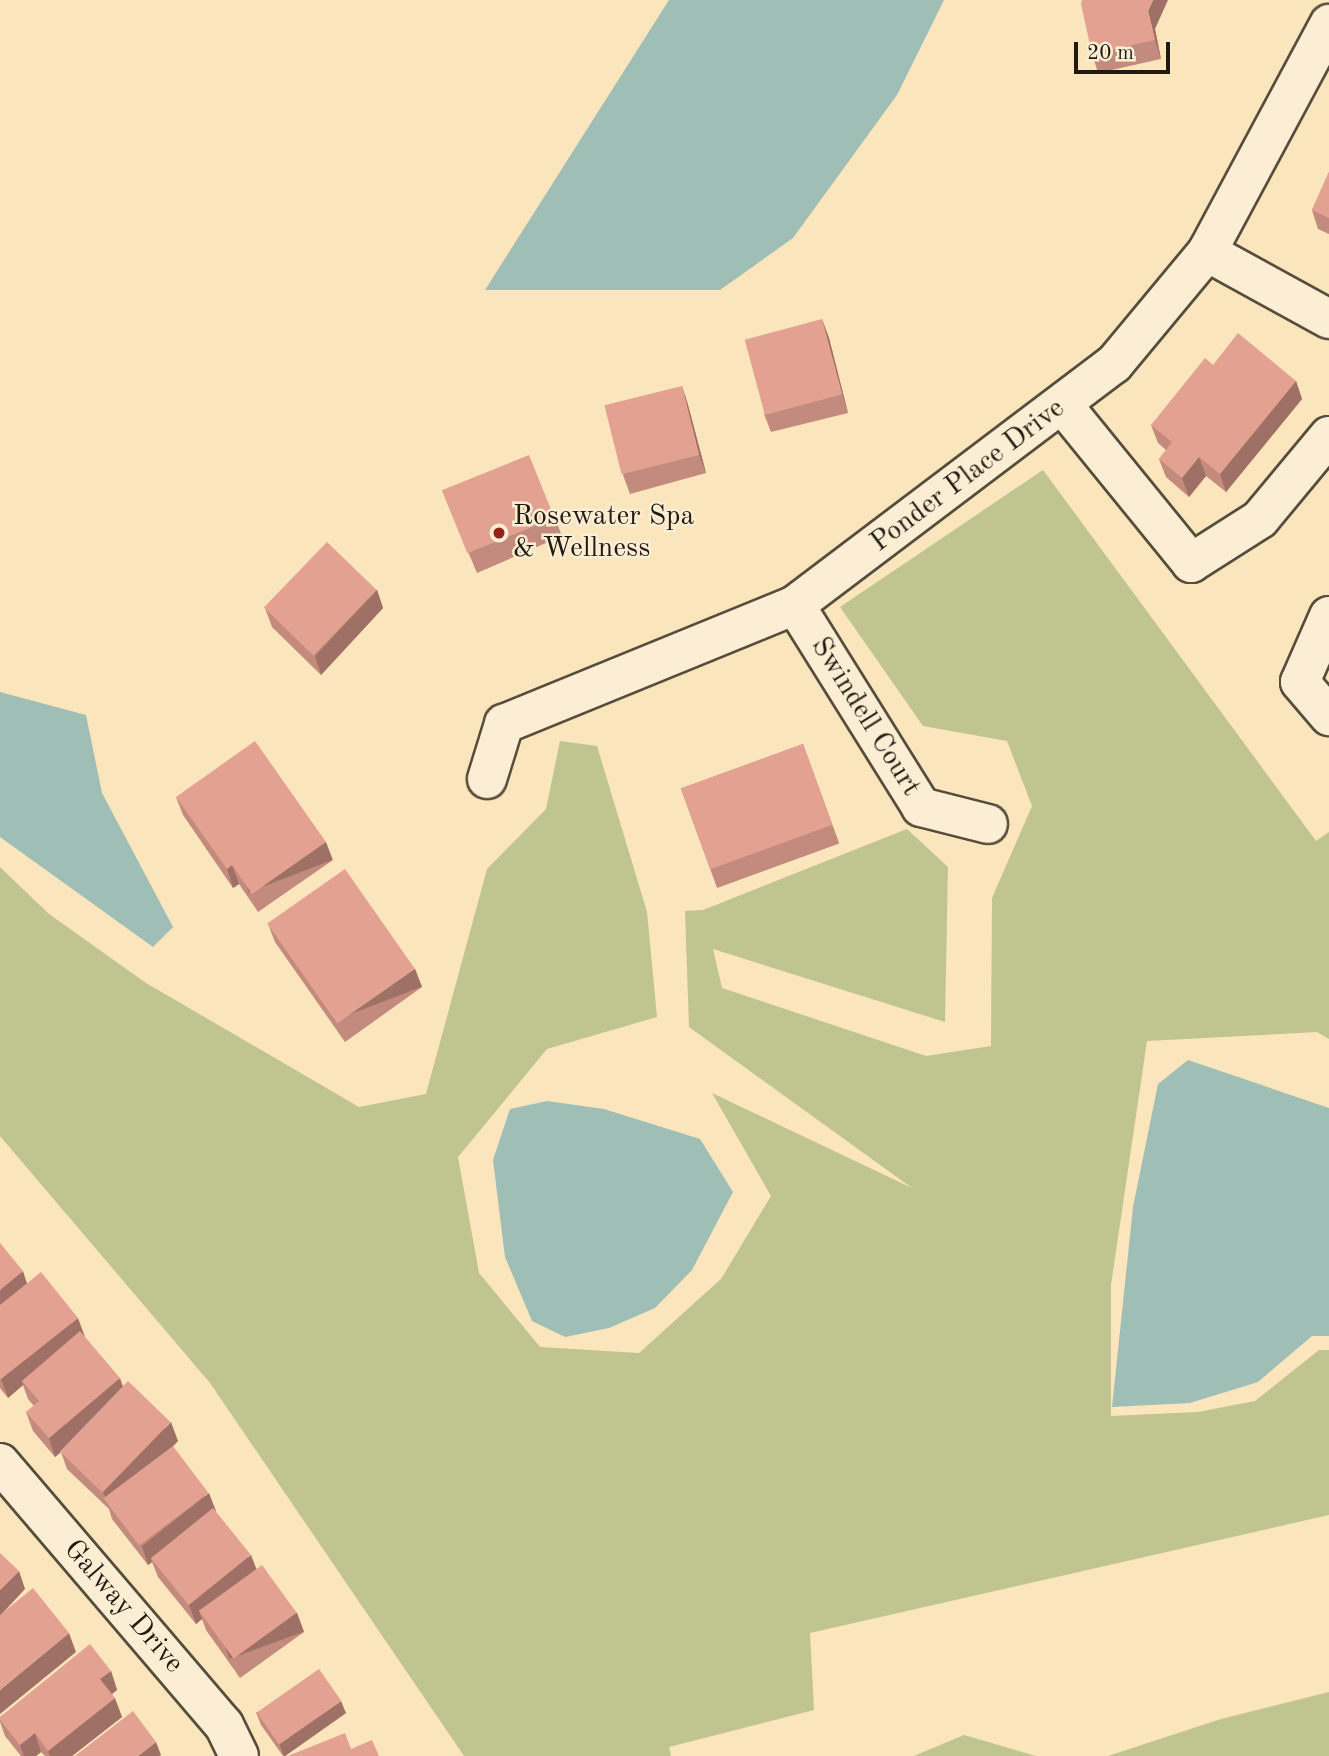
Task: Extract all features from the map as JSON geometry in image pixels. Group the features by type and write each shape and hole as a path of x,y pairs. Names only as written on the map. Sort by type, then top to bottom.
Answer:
{"street":[{"name":"Ponder Place Drive","path":"487,779 504,724 795,605 1114,364 1207,253 1329,24"},
{"path":"1207,253 1329,319"},
{"path":"1062,404 1191,563 1260,519 1329,436"},
{"name":"Swindell Court","path":"795,605 921,807 988,824"},
{"path":"1329,616 1300,682 1329,716"},
{"name":"Galway Drive","path":"0,1463 224,1725 240,1756"}],"green space":[{"path":"1043,470 1316,841 1329,832 1329,1039 1317,1032 1147,1041 1111,1285 1111,1416 1198,1412 1255,1401 1319,1350 1329,1350 1329,1515 810,1633 814,1710 669,1747 671,1756 464,1756 210,1383 0,1136 0,867 49,914 146,983 359,1107 426,1094 487,869 546,809 560,741 597,746 647,912 657,1017 547,1049 458,1157 479,1273 540,1347 639,1353 721,1279 771,1196 712,1093 912,1188 689,1027 685,911 703,910 907,829 948,867 945,1022 713,949 722,988 926,1056 991,1046 992,898 1032,806 1007,741 923,726 840,607"},
{"path":"1329,1692 1329,1756 1108,1756 1221,1719"},
{"path":"964,1735 1036,1756 914,1756"}],"water":[{"path":"669,0 944,0 897,95 793,238 720,290 485,290"},
{"path":"0,692 86,715 102,793 173,927 153,947 0,837"},
{"path":"1188,1060 1329,1108 1329,1336 1312,1336 1258,1382 1190,1403 1112,1407 1133,1207 1158,1084"},
{"path":"547,1101 604,1109 700,1139 733,1192 692,1270 655,1308 609,1328 565,1337 532,1321 505,1257 493,1160 510,1109"}],"building":[{"path":"1082,0 1153,0 1148,11 1155,40 1092,54"},
{"path":"1329,172 1329,218 1312,210"},
{"path":"822,319 842,394 765,415 745,340"},
{"path":"1238,333 1296,381 1220,474 1199,457 1182,478 1159,459 1172,442 1151,425 1205,358 1213,365"},
{"path":"682,386 699,455 622,474 604,405"},
{"path":"529,455 554,518 467,553 442,490"},
{"path":"327,542 377,590 313,655 264,607"},
{"path":"255,741 326,842 252,894 232,865 227,869 176,797"},
{"path":"803,744 832,825 710,869 681,788"},
{"path":"345,869 415,969 337,1023 267,923"},
{"path":"0,1243 23,1271 0,1290"},
{"path":"41,1272 78,1318 1,1379 0,1305"},
{"path":"80,1331 120,1378 49,1438 26,1412 39,1401 22,1381"},
{"path":"128,1381 170,1422 102,1492 60,1451"},
{"path":"173,1446 209,1493 139,1545 104,1498"},
{"path":"213,1508 251,1555 189,1605 151,1558"},
{"path":"0,1553 19,1571 0,1590"},
{"path":"262,1565 297,1613 234,1659 199,1611"},
{"path":"33,1588 69,1633 0,1690 0,1615"},
{"path":"90,1644 111,1671 100,1679 115,1698 48,1751 35,1733 20,1745 0,1717"},
{"path":"319,1669 341,1701 279,1745 257,1713"},
{"path":"133,1711 156,1742 138,1756 75,1756"},
{"path":"345,1733 351,1749 372,1740 379,1756 288,1756"}],"place":[{"name":"Rosewater Spa & Wellness","path":"499,533"}]}
